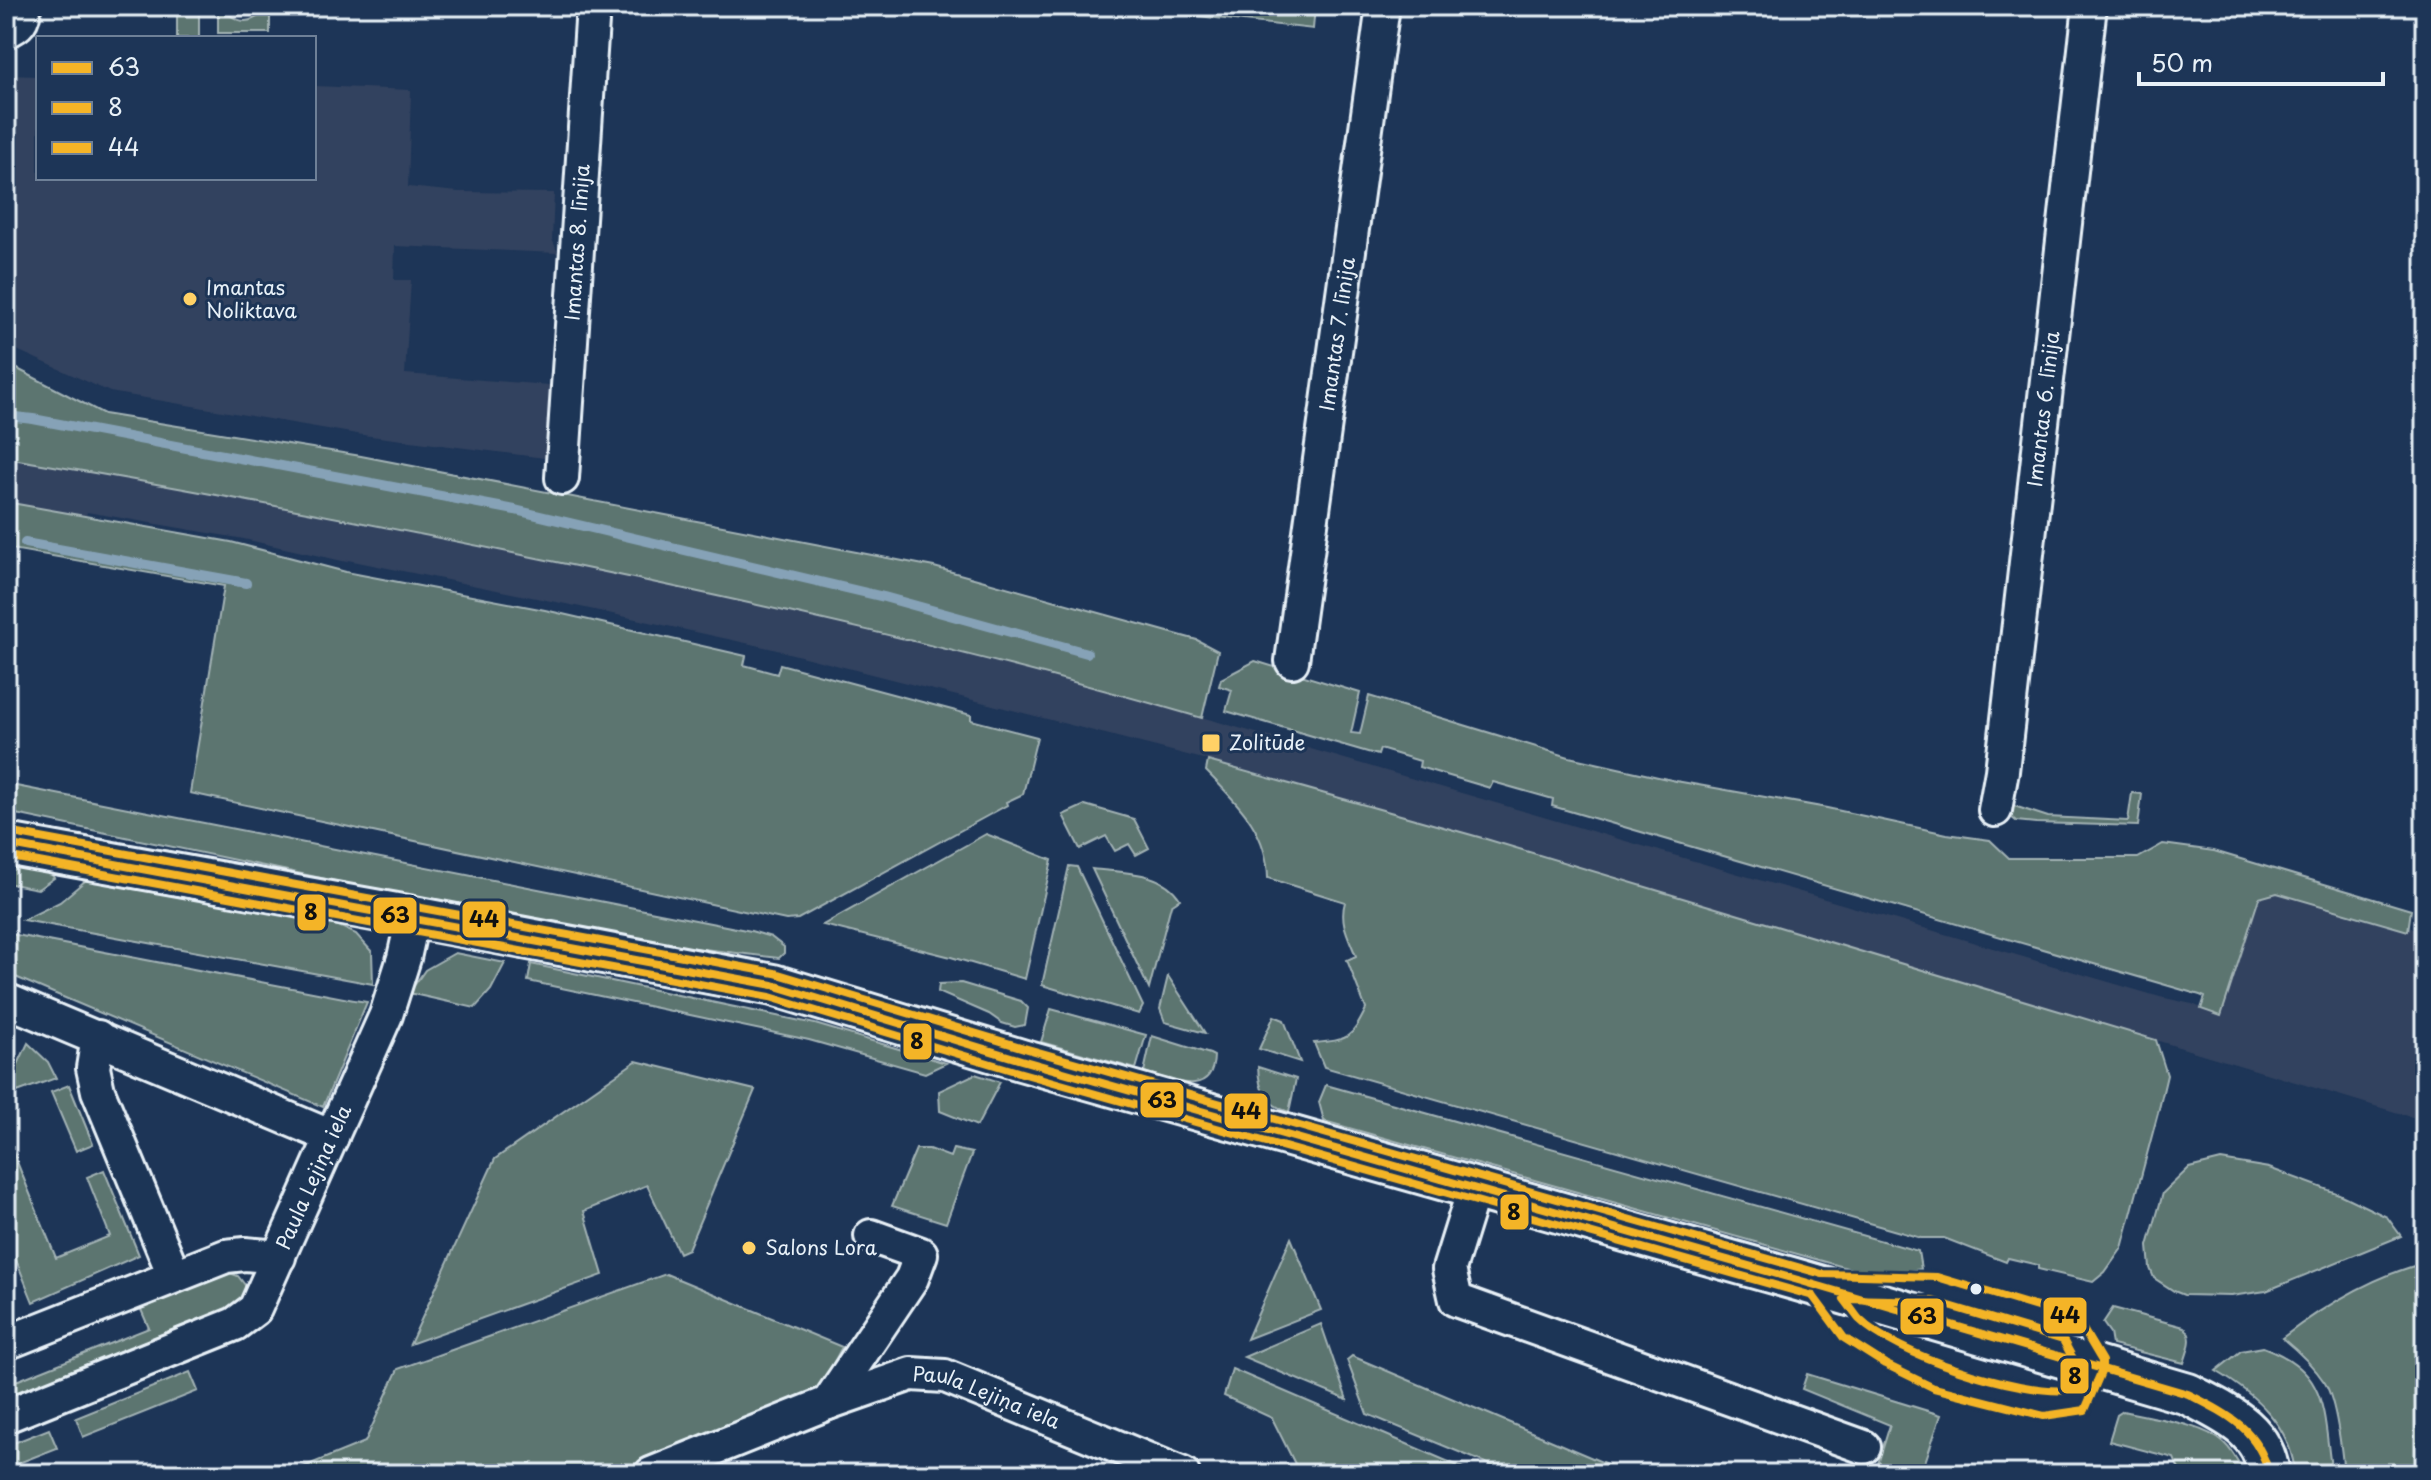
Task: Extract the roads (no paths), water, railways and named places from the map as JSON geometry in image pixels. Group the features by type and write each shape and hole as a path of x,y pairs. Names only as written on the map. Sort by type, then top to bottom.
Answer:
{"street":[{"path":"6,31 18,26 24,15 24,6"},
{"name":"Imantas 8. līnija","path":"562,478 593,6"},
{"name":"Imantas 7. līnija","path":"1292,661 1383,6"},
{"name":"Imantas 6. līnija","path":"1995,810 2090,6"},
{"path":"6,844 773,985 1021,1060 2188,1394 2241,1422 2257,1443 2268,1464 2269,1474"},
{"name":"Paula Lejiņa iela","path":"6,1343 226,1256 279,1257 386,1015 413,917"},
{"path":"6,1000 332,1137"},
{"path":"98,1037 93,1068 98,1091 174,1275"},
{"path":"1474,1189 1449,1269 1456,1300 1864,1447"},
{"path":"828,1403 912,1278 921,1254 871,1236"},
{"path":"6,1416 244,1320 255,1309 279,1257"},
{"name":"Paula Lejiņa iela","path":"651,1474 828,1403 911,1374 945,1376 1183,1474"}],"waterway":[{"path":"6,416 515,510"},
{"path":"515,510 884,597 1087,653"},
{"path":"25,543 246,583"}],"place":[{"name":"Imantas Noliktava","path":"190,299"},
{"name":"Zolitūde","path":"1211,743"},
{"name":"Salons Lora","path":"749,1248"}]}
